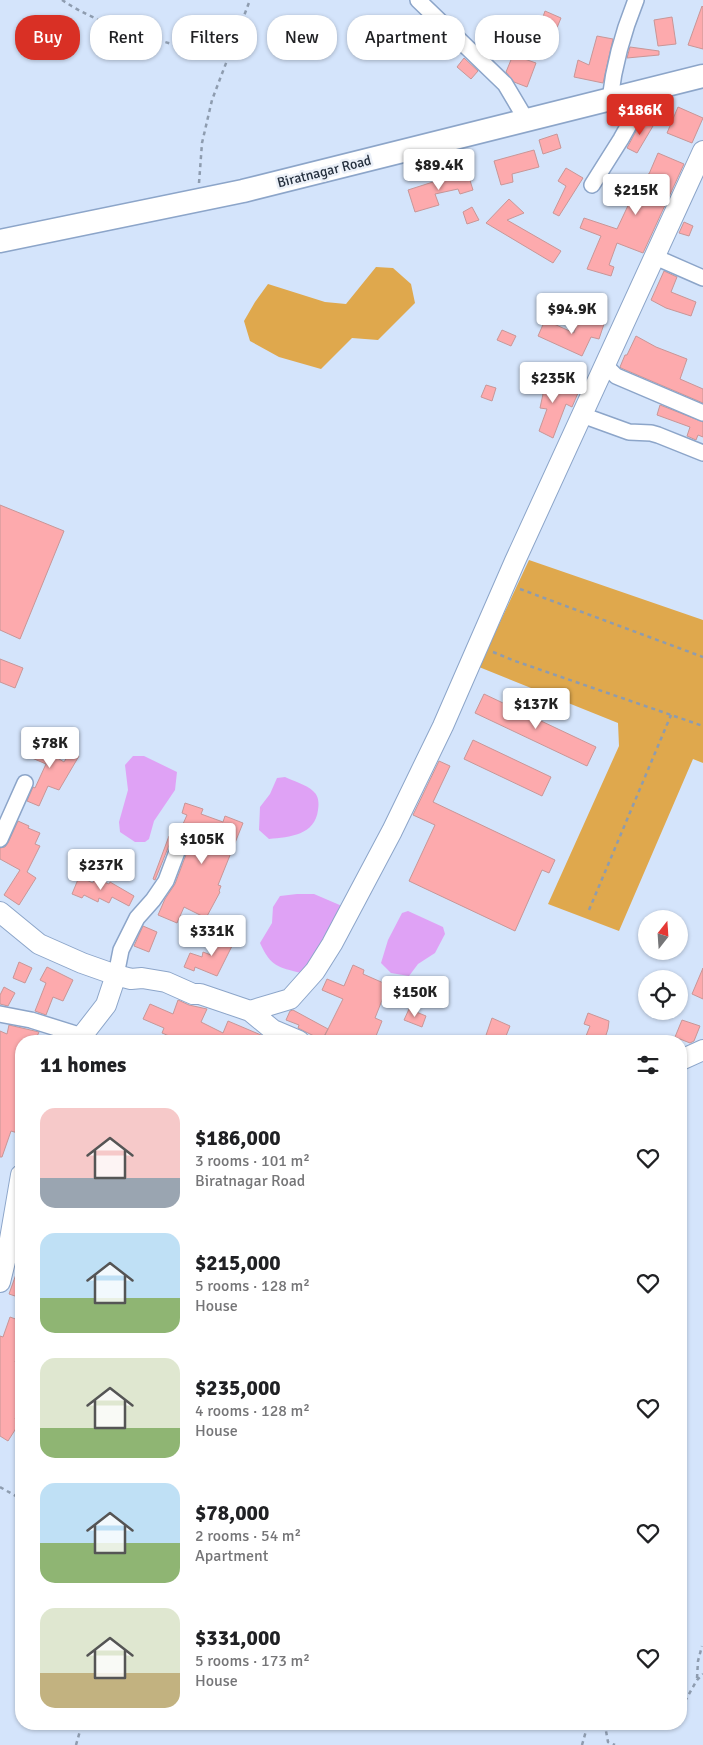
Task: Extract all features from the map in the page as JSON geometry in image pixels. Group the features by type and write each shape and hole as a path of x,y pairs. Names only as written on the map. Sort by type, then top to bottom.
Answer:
{"main road":[{"name":"Biratnagar Road","path":"0,241 243,191 703,76"}],"street":[{"path":"418,0 505,84 527,121"},
{"path":"610,99 613,72 628,19 636,0"},
{"path":"592,185 649,89"},
{"path":"273,1030 290,999 315,971 336,936 392,831 443,726 505,583 703,151"},
{"path":"654,257 703,278"},
{"path":"605,365 616,376 703,413"},
{"path":"582,415 629,432 658,435 703,453"},
{"path":"0,838 25,784"},
{"path":"82,1035 106,1005 116,975 121,950 137,918 166,881 184,833"},
{"path":"0,912 39,944 116,975 132,979 142,978 166,982 193,994 200,994 250,1011 273,1030 285,1035"},
{"path":"250,1011 290,999"},
{"path":"0,1014 32,1020 72,1035"},
{"path":"687,1057 703,1050"},
{"path":"0,1282 15,1210"}],"path":[{"path":"62,0 76,10 133,32 172,43"},
{"path":"244,15 250,0"},
{"path":"198,200 202,143 212,100 226,60"},
{"path":"505,583 703,657"},
{"path":"480,642 498,655 703,726"},
{"path":"589,910 672,716"},
{"path":"0,1487 15,1496"},
{"path":"697,1680 698,1660 702,1646"},
{"path":"687,1698 697,1680 703,1674"},
{"path":"76,1745 80,1730"},
{"path":"582,1745 586,1730"},
{"path":"606,1730 608,1742 615,1745"}],"shaded area":[{"path":"376,267 393,268 411,284 415,303 378,340 352,338 321,369 279,357 250,341 244,321 268,284 325,302 346,304"},
{"path":"529,560 703,620 703,763 693,759 619,931 548,904 619,746 618,723 479,667"},
{"path":"133,756 144,756 177,772 175,790 154,821 149,839 145,842 135,842 120,832 119,822 128,790 125,765"},
{"path":"285,777 307,787 315,793 318,802 316,818 307,830 293,836 269,839 259,830 260,807 270,794 277,778"},
{"path":"314,894 342,906 328,936 301,973 276,965 268,957 260,943 272,923 273,907 280,896"},
{"path":"408,911 443,927 445,934 435,953 418,964 409,976 391,973 381,963 388,940 402,913"}],"building":[{"path":"703,7 703,49 688,45"},
{"path":"545,11 554,15 544,15"},
{"path":"672,17 676,44 658,46 654,20"},
{"path":"597,36 613,39 603,83 574,77 578,60 589,65"},
{"path":"630,47 659,51 659,55 627,58"},
{"path":"465,59 478,71 471,79 457,67"},
{"path":"511,60 527,60 536,63 527,87 514,82 506,72"},
{"path":"678,107 703,118 692,143 667,133"},
{"path":"642,120 653,126 637,153 627,148"},
{"path":"557,134 561,148 543,154 539,140"},
{"path":"534,150 539,167 512,174 513,182 501,185 494,161"},
{"path":"658,153 684,164 643,253 617,243 609,265 614,267 611,276 587,269 601,236 580,228 584,218 617,229 633,195 636,196 649,174"},
{"path":"566,168 583,178 559,216 553,213 566,186 558,181"},
{"path":"467,171 473,190 460,194 458,189 435,194 439,205 415,212 408,190"},
{"path":"509,199 524,213 507,220 561,251 553,263 486,223"},
{"path":"472,207 479,220 467,224 463,212"},
{"path":"684,222 693,226 689,236 679,233"},
{"path":"664,271 677,277 671,292 696,302 691,316 666,308 651,300"},
{"path":"579,316 604,324 599,339 591,337 582,356 538,336 545,320 574,333"},
{"path":"502,330 516,336 511,346 497,340"},
{"path":"636,336 656,347 687,359 680,379 703,389 703,403 620,367"},
{"path":"539,376 578,393 572,407 566,404 553,438 539,431 547,409 540,408 543,394 533,390"},
{"path":"486,385 496,388 492,401 481,397"},
{"path":"660,405 703,422 703,437 698,435 696,440 687,436 690,427 657,415"},
{"path":"0,505 64,531 20,639 0,630"},
{"path":"0,659 23,668 15,688 0,682"},
{"path":"484,694 596,747 587,766 475,713"},
{"path":"45,728 54,732 46,751 64,762 71,751 79,756 59,790 48,786 39,806 27,801 46,764 32,758"},
{"path":"473,740 551,777 542,796 464,759"},
{"path":"439,761 450,766 433,802 555,860 549,873 542,870 515,931 409,881 435,825 413,815"},
{"path":"185,803 203,809 201,814 223,822 225,816 243,823 218,885 221,886 220,892 206,918 184,907 177,923 158,915 165,899 175,884 193,836 192,827 183,824 187,815 182,813"},
{"path":"18,821 40,833 35,844 40,846 27,872 36,878 19,905 4,895 20,870 0,859 0,848 5,847 8,843"},
{"path":"169,836 172,838 155,880 153,879"},
{"path":"79,877 93,883 94,878 109,884 110,882 134,896 129,906 112,897 109,903 99,898 98,902 84,895 82,898 72,894"},
{"path":"143,926 157,932 149,952 134,946"},
{"path":"223,932 236,938 217,976 195,967 194,971 184,967 190,953 202,957 203,952 211,955"},
{"path":"19,962 32,968 25,983 13,978"},
{"path":"353,965 364,970 363,974 388,985 375,1018 382,1021 376,1035 325,1035 343,999 322,990 327,979 344,986"},
{"path":"47,967 73,980 63,1001 53,997 46,1015 35,1011 46,983 40,980"},
{"path":"703,968 703,999 692,994"},
{"path":"4,987 15,993 8,1006 0,1004 0,995"},
{"path":"178,1000 189,1005 207,1009 201,1022 223,1033 228,1021 261,1035 167,1035 162,1033 164,1028 143,1019 150,1004 173,1014"},
{"path":"409,1009 426,1016 422,1027 404,1020"},
{"path":"293,1010 328,1029 325,1035 312,1035 298,1028 299,1025 286,1020 290,1011"},
{"path":"588,1013 609,1021 606,1035 586,1035 590,1026 584,1024"},
{"path":"492,1018 510,1026 506,1035 486,1035"},
{"path":"682,1020 700,1026 694,1041 690,1043 687,1042 687,1035 676,1035"},
{"path":"9,1025 39,1032 38,1035 15,1035 15,1132 11,1131 2,1157 0,1157 0,1031 7,1034"},
{"path":"15,1277 15,1296 9,1294"},
{"path":"10,1317 15,1319 15,1430 8,1441 0,1436 0,1336 3,1337"}]}
